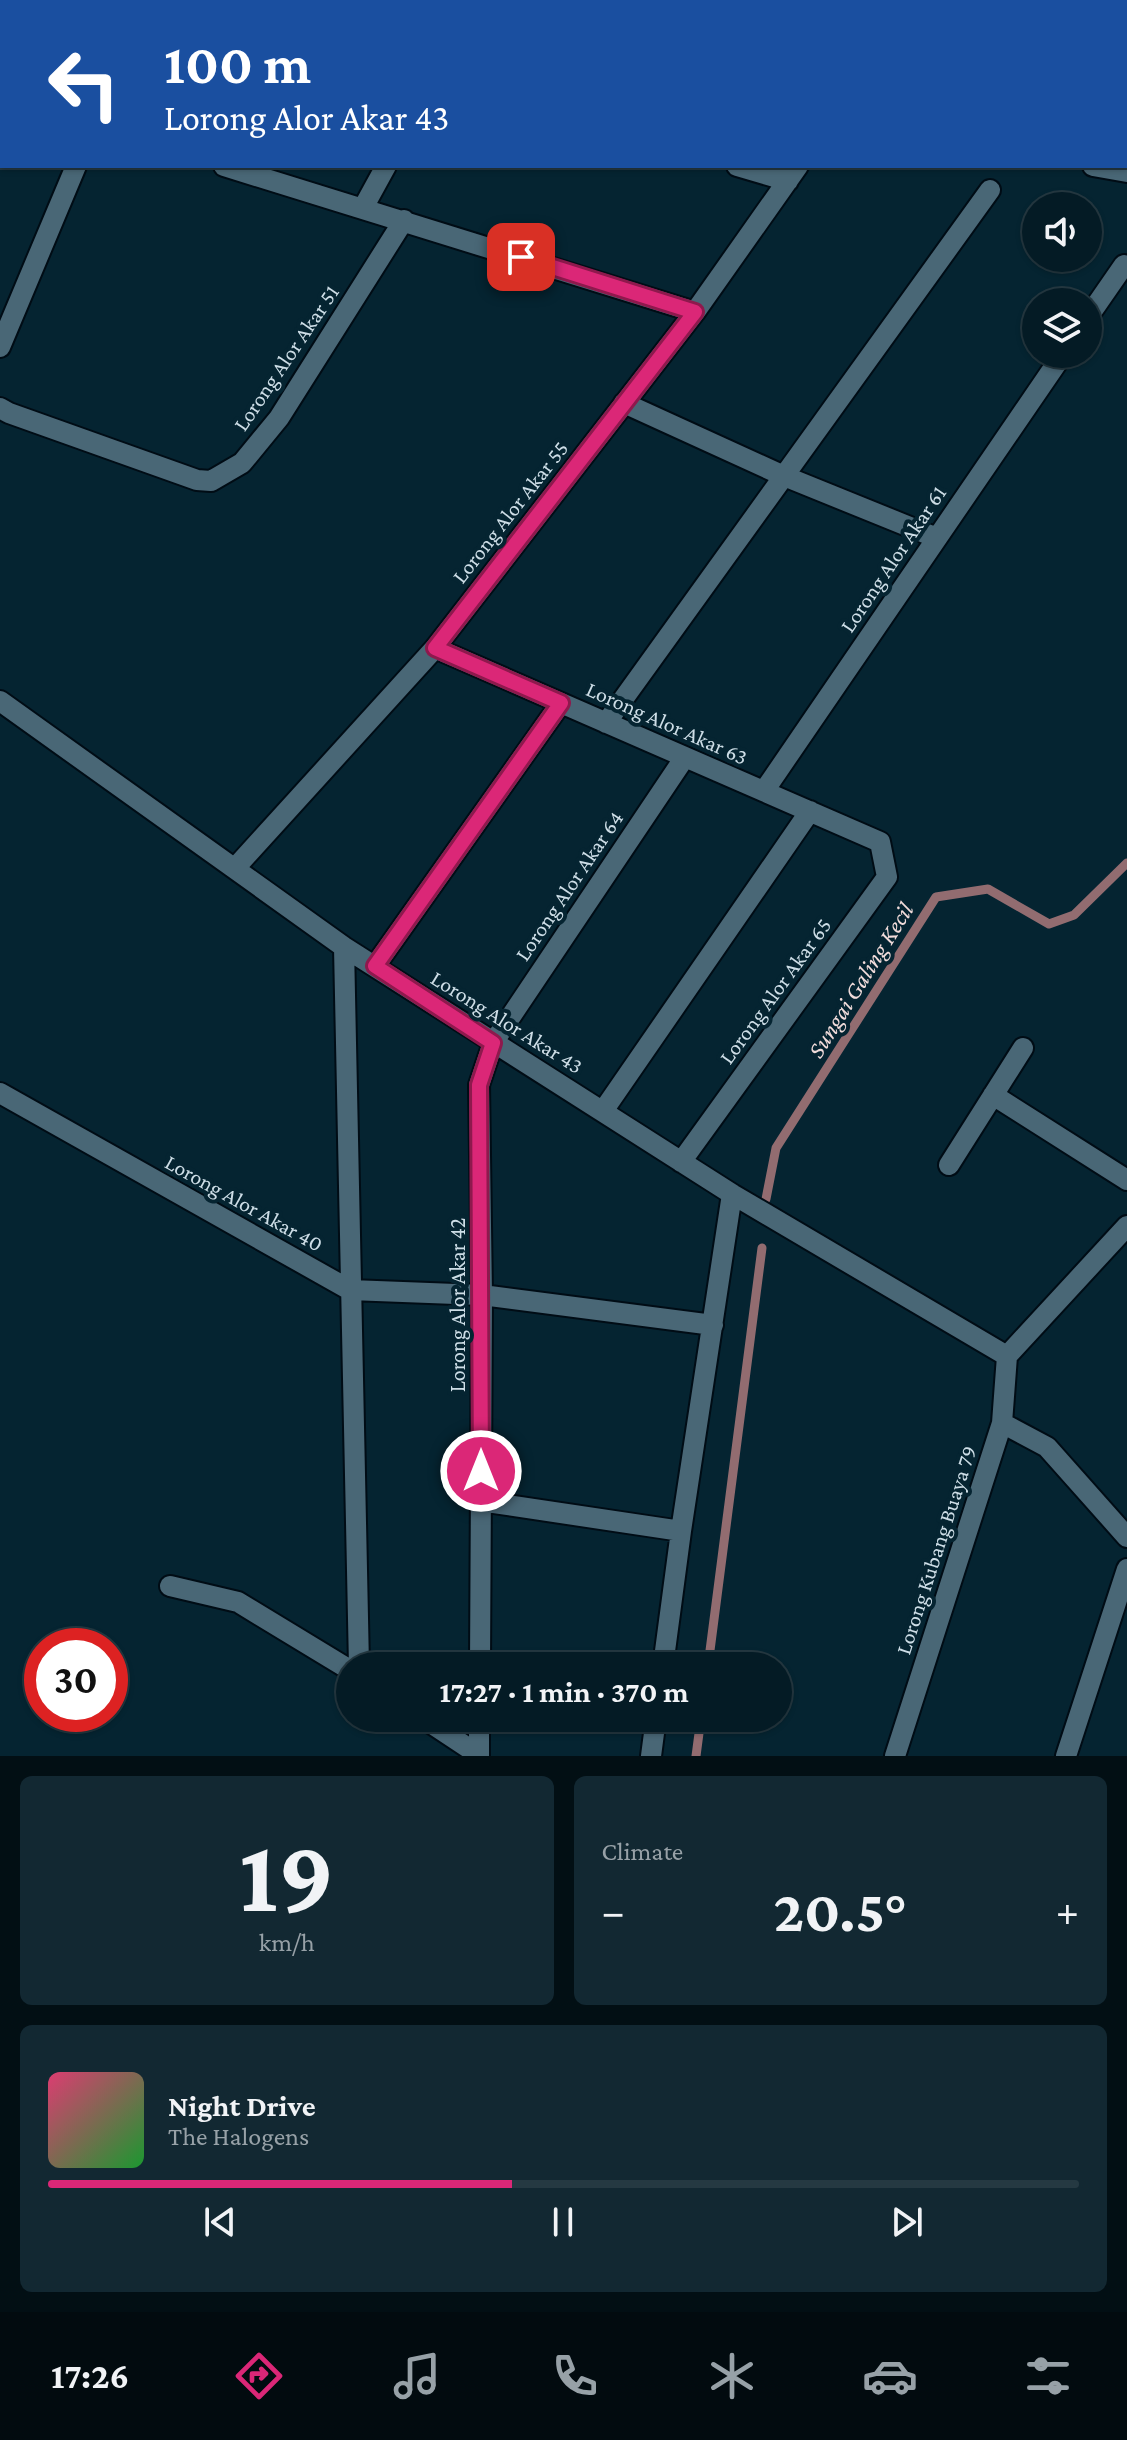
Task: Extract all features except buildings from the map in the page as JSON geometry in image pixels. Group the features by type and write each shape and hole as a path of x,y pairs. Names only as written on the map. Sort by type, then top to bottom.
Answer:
{"street":[{"path":"0,347 75,168"},
{"path":"231,168 695,312"},
{"path":"363,208 385,168"},
{"path":"753,168 793,173"},
{"path":"1104,168 1127,172"},
{"name":"Lorong Alor Akar 55","path":"236,867 435,648 695,312 793,173"},
{"path":"606,723 990,190"},
{"name":"Lorong Alor Akar 51","path":"0,408 197,480 211,481 242,463 279,418 404,220"},
{"path":"1102,297 1124,265"},
{"name":"Lorong Alor Akar 61","path":"764,791 1053,368"},
{"path":"624,403 784,476 937,538"},
{"name":"Lorong Alor Akar 63","path":"435,648 880,842"},
{"name":"Lorong Alor Akar 43","path":"0,701 344,947 732,1194 1007,1356"},
{"path":"375,966 561,703"},
{"name":"Lorong Alor Akar 64","path":"493,1043 685,757"},
{"path":"603,1111 810,811"},
{"name":"Lorong Alor Akar 65","path":"681,1162 887,877 880,842"},
{"path":"344,947 359,1652"},
{"name":"Lorong Alor Akar 42","path":"480,1652 482,1295 479,1085 493,1043"},
{"path":"949,1165 1023,1048"},
{"name":"Lorong Alor Akar 40","path":"0,1093 350,1290 482,1295 713,1325"},
{"path":"993,1095 1127,1180"},
{"path":"665,1652 732,1194"},
{"path":"1007,1356 1127,1226"},
{"name":"Lorong Kubang Buaya 79","path":"895,1756 1002,1423 1007,1356"},
{"path":"1002,1423 1047,1447 1127,1537"},
{"path":"480,1501 681,1531"},
{"path":"1066,1756 1127,1569"},
{"path":"170,1586 238,1602 336,1662"},
{"path":"444,1732 479,1756"},
{"path":"479,1732 479,1756"},
{"path":"651,1756 654,1732"}],"waterway":[{"name":"Sungai Galing Kecil","path":"766,1199 776,1148 936,897 988,889 1049,924 1074,915 1127,863"},
{"name":"Sungai Galing Kecil","path":"710,1652 762,1248"},
{"name":"Sungai Galing Kecil","path":"696,1756 699,1732"}],"route":[{"path":"481,1471 479,1085 493,1043 375,966 561,703 435,648 695,312 521,257"}]}
